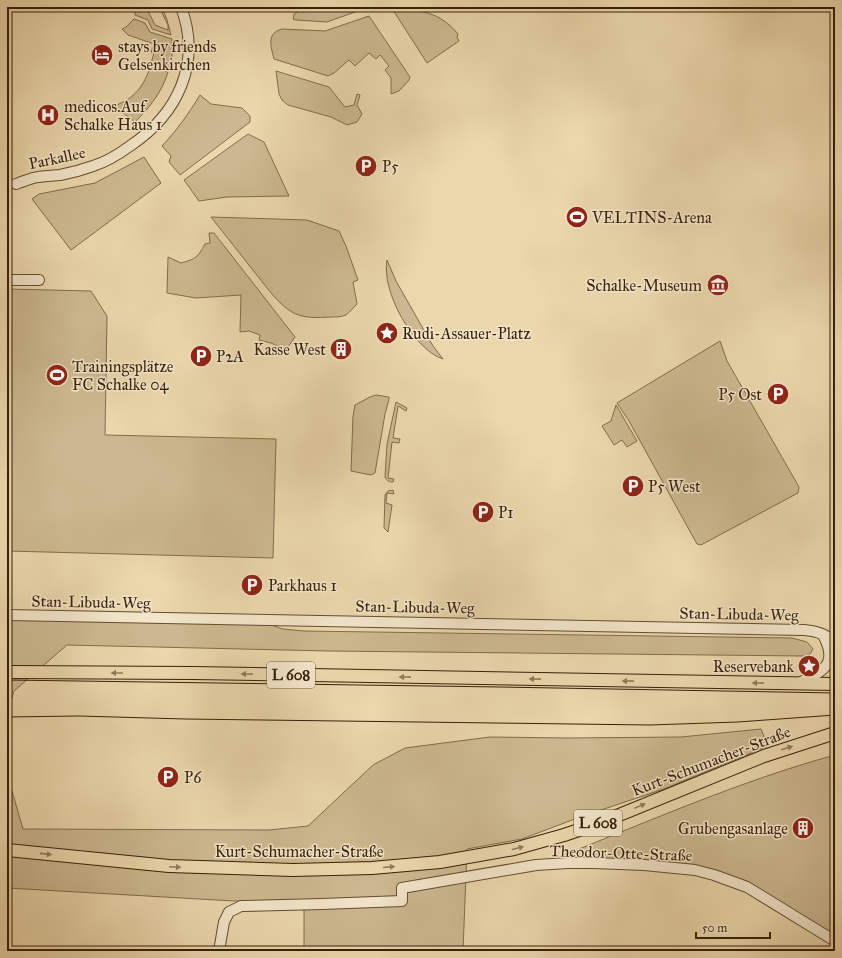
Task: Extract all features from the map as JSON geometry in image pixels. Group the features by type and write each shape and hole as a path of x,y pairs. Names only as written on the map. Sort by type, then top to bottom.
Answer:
{"main road":[{"name":"L 608","path":"7,672 193,673 835,684"},
{"name":"Kurt-Schumacher-Straße","path":"7,850 169,866 293,870 372,868 440,862 514,849 564,835 597,824 764,756 835,734"}],"street":[{"name":"Parkallee","path":"16,184 34,177 62,175 94,166 120,153 143,138 154,127 164,116 180,92 188,65 189,53 187,30 181,7"},
{"path":"7,280 39,280"},
{"name":"Stan-Libuda-Weg","path":"7,615 789,629 815,631 830,637 835,644"},
{"path":"797,684 825,669 829,661 830,653 823,634"},
{"name":"Theodor-Otte-Straße","path":"219,951 224,922 229,912 241,906 402,901 402,888 536,865 568,863 651,866 695,870 737,882 755,891 835,940"}],"shaded area":[{"path":"135,7 146,7 155,25 168,30 168,25 159,7 162,7 167,20 171,35 152,29 148,20 135,15"},
{"path":"305,7 369,7 327,22 293,19 294,14"},
{"path":"393,10 421,11 437,16 458,34 457,37 459,41 427,63"},
{"path":"369,16 410,77 399,91 391,94 391,78 385,70 389,66 380,55 376,59 369,53 355,66 349,60 334,73 328,76 274,59 271,41 272,37 277,31 282,29 325,31"},
{"path":"134,19 145,23 150,32 172,39 172,55 169,70 151,63 154,53 151,52 154,44 128,35 122,29"},
{"path":"151,66 168,72 155,99 135,122 114,106 128,99 138,90 145,80"},
{"path":"276,71 329,87 345,107 354,105 357,94 360,95 357,105 362,114 357,122 347,125 331,117 288,105 282,100 279,94"},
{"path":"200,95 211,104 242,108 250,116 250,122 180,175 169,162 171,156 162,146 173,134"},
{"path":"248,134 264,142 289,196 227,197 199,201 184,180"},
{"path":"144,157 161,183 71,250 32,199 39,194 95,183"},
{"path":"211,217 307,220 339,231 358,280 353,282 357,304 346,315 338,317 304,316 284,307 271,293"},
{"path":"209,233 214,233 295,337 286,350 271,343 259,340 260,335 249,331 240,332 241,295 196,298 167,293 168,257 181,263 193,259 198,255 205,244 210,243"},
{"path":"387,260 396,281 433,346 443,359 432,353 421,344 402,317 394,302 389,287 386,273"},
{"name":"Trainingsplätze FC Schalke 04","path":"7,289 91,291 107,316 105,435 276,439 273,558 7,551"},
{"path":"720,341 727,361 799,487 798,493 701,545 697,544 629,421 617,403"},
{"path":"376,395 389,397 389,399 375,473 371,475 351,471 353,416 355,405"},
{"path":"396,402 407,408 406,411 398,406 393,438 400,439 399,443 392,442 388,478 394,479 392,482 387,480 385,477 387,444"},
{"path":"616,405 637,441 627,447 622,440 614,445 602,426 611,421"},
{"path":"393,490 394,494 387,493 386,503 392,505 388,532 384,528 385,495 388,491"},
{"path":"7,615 259,621 283,629 304,631 792,638 807,642 813,649 810,654 804,656 329,651 67,645 14,691 7,717"},
{"path":"761,729 768,746 664,789 580,817 522,839 467,849 463,951 304,951 304,901 234,901 7,888 7,774 23,829 269,830 308,826 373,765 405,748 490,737 681,737"},
{"path":"835,755 835,936 737,880 600,860 559,857 730,789 800,765"}],"tram line":[{"path":"7,680 835,693"},
{"path":"7,717 79,716 185,719 650,725 738,722 835,715"}],"place":[{"name":"stays by friends Gelsenkirchen","path":"102,55"},
{"name":"medicos.Auf Schalke Haus 1","path":"48,115"},
{"name":"P5","path":"366,166"},
{"name":"VELTINS-Arena","path":"577,217"},
{"name":"Schalke-Museum","path":"718,285"},
{"name":"Rudi-Assauer-Platz","path":"387,333"},
{"name":"Kasse West","path":"341,349"},
{"name":"P2A","path":"201,356"},
{"name":"Trainingsplätze FC Schalke 04","path":"57,375"},
{"name":"P5 Ost","path":"778,394"},
{"name":"P5 West","path":"633,486"},
{"name":"P1","path":"483,512"},
{"name":"Parkhaus 1","path":"252,585"},
{"name":"Reservebank","path":"809,666"},
{"name":"P6","path":"168,777"},
{"name":"Grubengasanlage","path":"803,828"}]}
